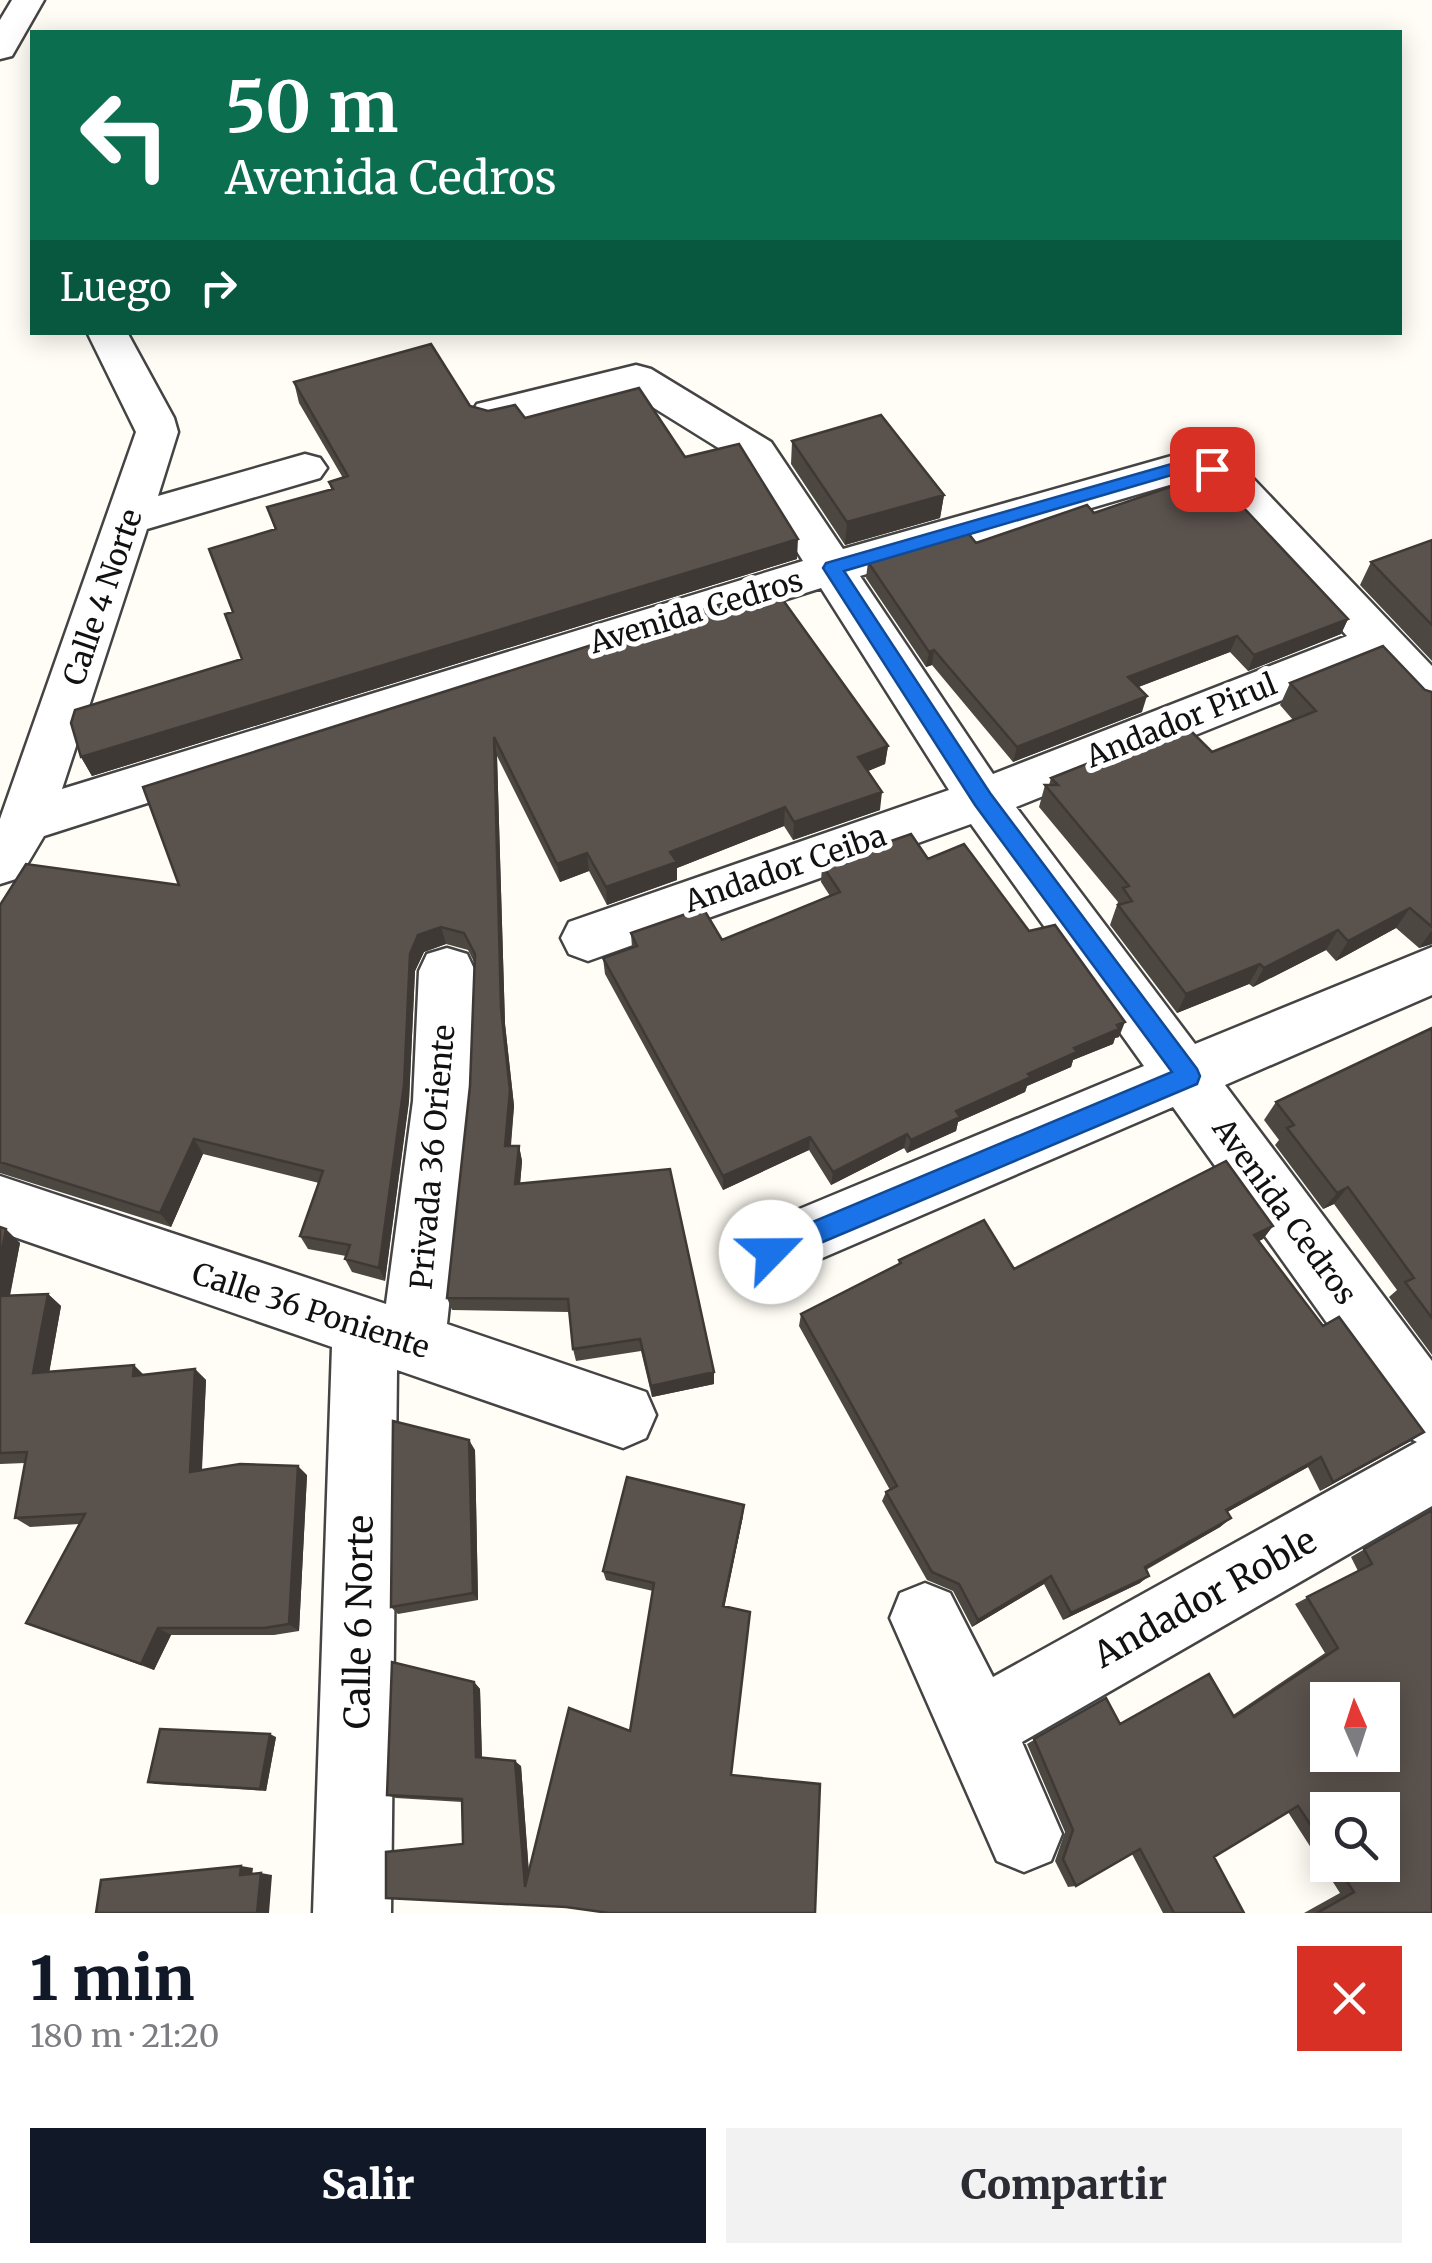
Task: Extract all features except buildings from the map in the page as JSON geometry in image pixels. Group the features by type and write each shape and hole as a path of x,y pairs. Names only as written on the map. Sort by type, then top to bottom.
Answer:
{"street":[{"path":"0,49 28,0"},
{"name":"Calle 4 Norte","path":"13,842 157,432 152,408 112,349 108,335"},
{"path":"492,414 636,378 756,452 832,568 1182,466 1212,469 1229,479 1432,697"},
{"path":"129,519 305,468"},
{"name":"Avenida Cedros","path":"13,842 832,568 982,799 1432,1415"},
{"name":"Andador Pirul","path":"982,799 1379,642"},
{"name":"Andador Ceiba","path":"588,938 982,799"},
{"path":"771,1252 1432,970"},
{"name":"Privada 36 Oriente","path":"389,1337 442,1101 447,971"},
{"name":"Calle 36 Poniente","path":"0,1204 622,1416"},
{"name":"Calle 6 Norte","path":"352,1913 389,1337"},
{"name":"Andador Roble","path":"978,1726 1432,1469"},
{"path":"925,1618 978,1726 1024,1834"}],"route":[{"path":"771,1252 1188,1076 982,799 832,568 1182,466 1212,469"}]}
